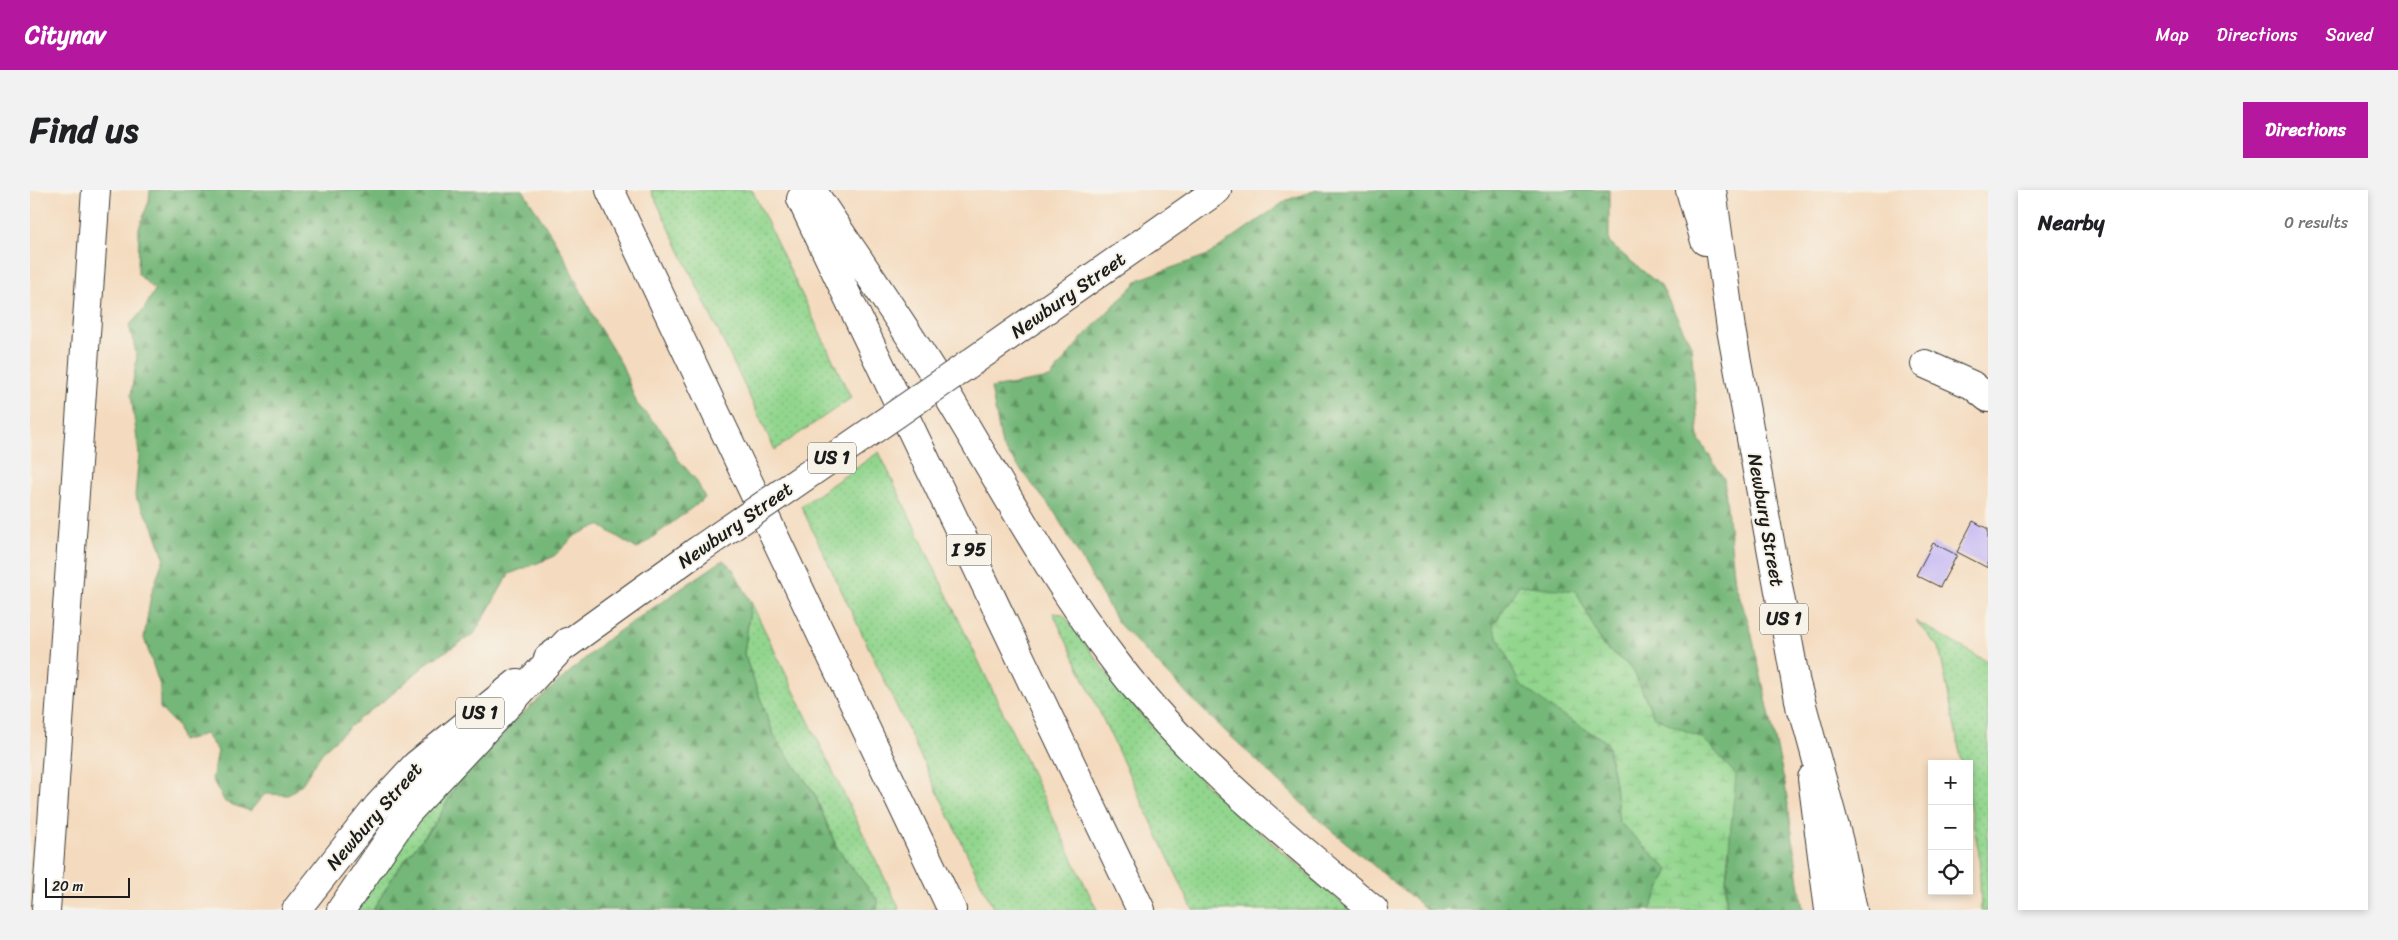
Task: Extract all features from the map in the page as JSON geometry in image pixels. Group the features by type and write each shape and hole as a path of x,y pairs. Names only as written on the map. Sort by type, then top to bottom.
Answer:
{"main road":[{"path":"46,910 96,190"},
{"path":"610,190 952,910"},
{"name":"I 95","path":"797,190 1141,910"},
{"path":"812,190 932,372 1018,516 1117,664 1167,724 1234,789 1278,830 1374,910"},
{"name":"Newbury Street","path":"296,910 378,806 416,765 567,642 697,550 1219,190"},
{"path":"1690,190 1731,329"},
{"name":"Newbury Street","path":"1712,190 1731,329 1797,687 1814,791 1829,910"},
{"path":"1925,364 1972,385 1988,398"},
{"path":"341,910 407,814 567,642"},
{"path":"1797,687 1839,842 1853,910"}],"green space":[{"path":"150,190 523,190 563,254 597,324 622,365 637,404 664,433 677,458 696,480 705,498 637,549 599,525 576,535 553,557 509,574 474,634 430,661 385,700 360,718 324,750 302,784 288,795 265,794 250,811 225,802 212,779 218,751 205,734 182,741 177,726 160,708 160,686 144,638 151,595 164,557 153,526 135,496 139,454 131,395 137,356 129,326 144,309 155,290 138,274 139,228 149,201"},
{"path":"651,190 752,190 851,398 775,450"},
{"path":"1317,190 1609,190 1609,243 1661,286 1691,345 1699,439 1724,479 1735,583 1750,627 1785,784 1803,910 1726,910 1726,878 1730,852 1704,739 1654,717 1632,668 1603,646 1576,591 1552,709 1607,742 1615,783 1619,822 1669,870 1650,910 1427,910 1325,825 1202,709 1118,623 1055,513 1002,446 991,388 1050,378 1082,338 1140,279 1208,255 1287,200"},
{"path":"879,452 1097,910 994,910 801,506"},
{"path":"723,560 733,569 751,602 744,654 775,738 814,793 837,848 878,901 877,910 373,910 397,870 438,819 466,767 505,729 606,640"},
{"path":"1519,585 1576,591 1603,646 1632,668 1654,717 1704,739 1736,775 1726,878 1726,910 1650,910 1669,870 1619,822 1615,783 1607,742 1552,709 1519,683 1493,626"},
{"path":"751,602 900,910 877,910 878,901 837,848 814,793 775,738 744,654"},
{"path":"1053,613 1063,614 1122,693 1212,791 1350,910 1193,910"},
{"path":"1915,621 1988,662 1988,910 1981,910 1979,853 1973,823 1973,760 1961,760 1939,647"},
{"path":"466,767 438,819 397,870 373,910 355,910 404,835"}],"building":[{"path":"1973,521 1988,529 1988,568 1957,552"},
{"path":"1933,543 1957,555 1940,587 1916,575"}]}
